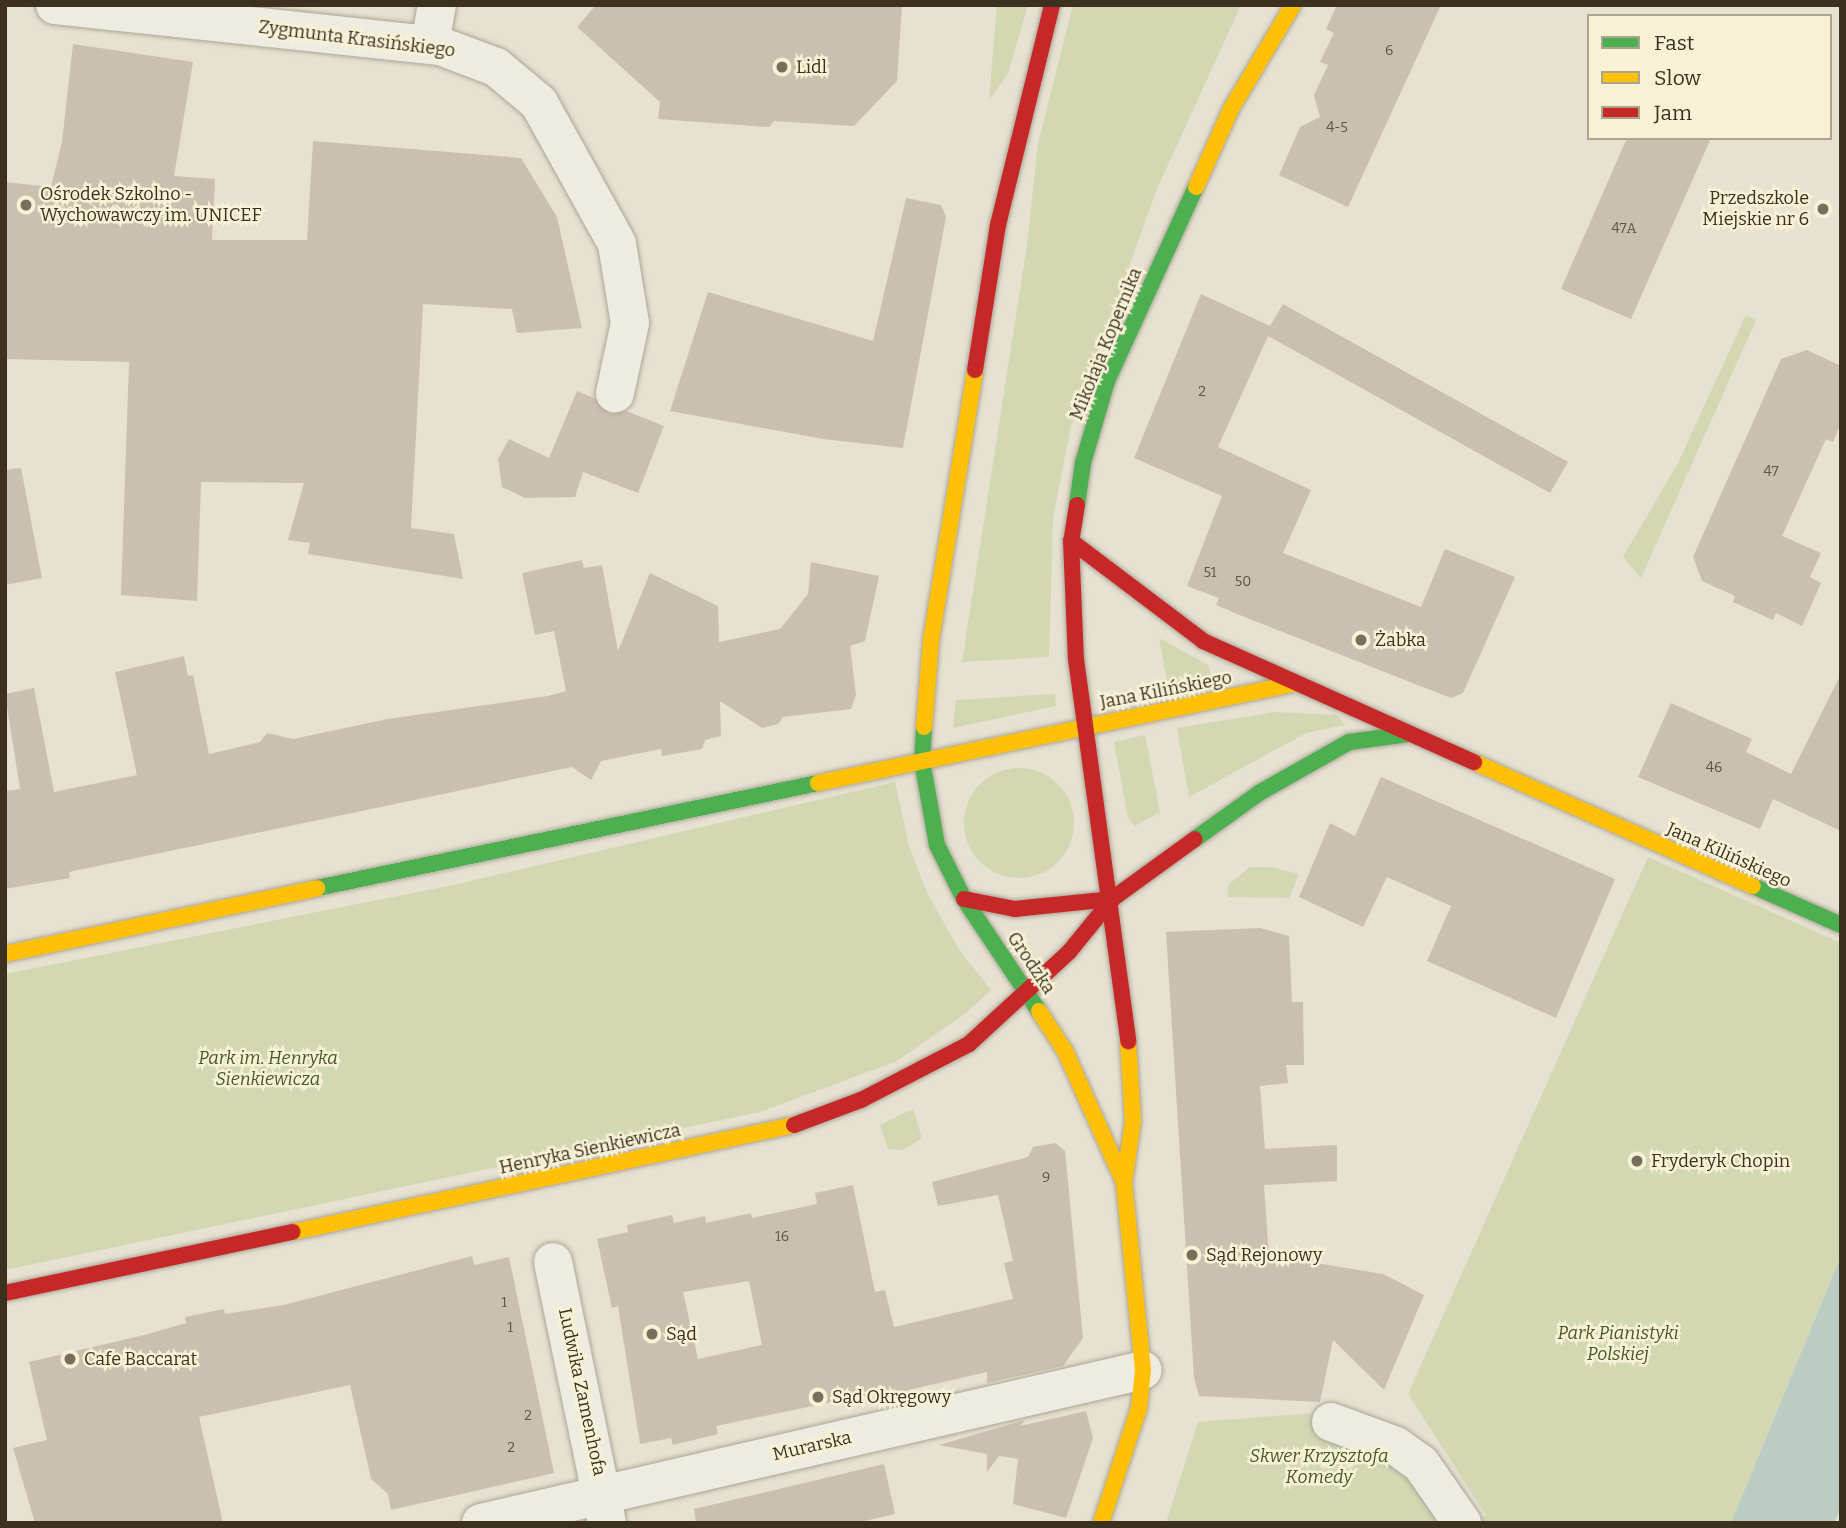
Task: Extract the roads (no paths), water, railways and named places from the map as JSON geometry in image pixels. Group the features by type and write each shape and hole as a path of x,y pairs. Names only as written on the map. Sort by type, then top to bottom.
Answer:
{"main road":[{"path":"5,954 922,761 931,640 998,225 1052,5"},
{"name":"Mikołaja Kopernika","path":"1112,899 1085,726 1070,600 1071,541 1083,463 1107,382 1231,109 1293,5"},
{"name":"Mikołaja Kopernika","path":"1231,109 1250,44"},
{"path":"1071,541 1203,642 1292,684"},
{"name":"Jana Kilińskiego","path":"922,761 1292,684 1841,925"},
{"path":"964,899 1015,909 1112,899 1259,793 1349,742 1410,734"},
{"name":"Grodzka","path":"922,761 937,845 964,899 1028,993 1084,1087 1124,1182"},
{"name":"Grodzka","path":"1101,1523 1139,1408 1143,1370 1124,1182 1133,1121 1130,1057 1112,899"},
{"name":"Henryka Sienkiewicza","path":"5,1293 791,1126 862,1100 936,1064 969,1044 1028,993 1069,952 1112,899"}],"street":[{"name":"Zygmunta Krasińskiego","path":"55,5 430,44 468,53 520,84 555,128 617,244 629,299 628,347 615,393"},
{"path":"430,44 437,5"},
{"name":"Ludwika Zamenhofa","path":"554,1262 606,1508"},
{"name":"Murarska","path":"481,1523 606,1508 1143,1370"},
{"path":"1331,1422 1396,1446 1421,1464 1462,1523"}],"place":[{"name":"Lidl","path":"782,67"},
{"name":"Ośrodek Szkolno - Wychowawczy im. UNICEF","path":"26,205"},
{"name":"Przedszkole Miejskie nr 6","path":"1823,209"},
{"name":"Żabka","path":"1361,640"},
{"name":"Fryderyk Chopin","path":"1637,1161"},
{"name":"Sąd Rejonowy","path":"1192,1255"},
{"name":"Sąd","path":"652,1334"},
{"name":"Cafe Baccarat","path":"70,1359"},
{"name":"Sąd Okręgowy","path":"818,1397"}],"park label":[{"name":"Park im. Henryka Sienkiewicza","path":"268,1069"},
{"name":"Park Pianistyki Polskiej","path":"1618,1344"},
{"name":"Skwer Krzysztofa Komedy","path":"1319,1467"}]}
